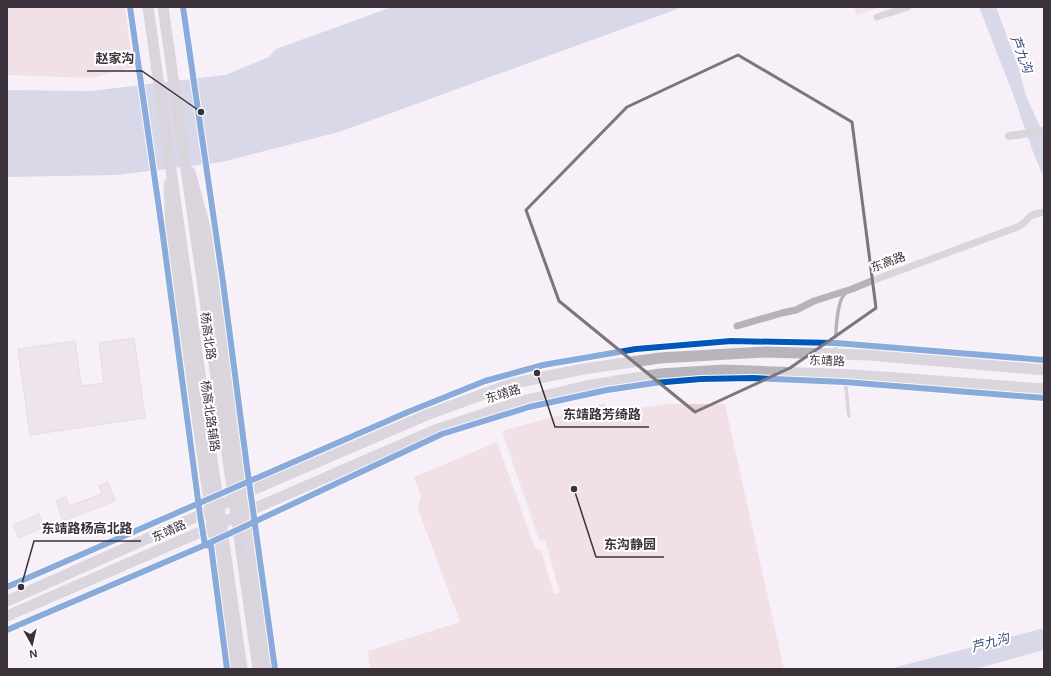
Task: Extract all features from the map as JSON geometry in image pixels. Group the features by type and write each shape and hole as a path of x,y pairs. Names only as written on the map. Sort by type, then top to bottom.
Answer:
{"highway":[{"name":"杨高北路","path":"148,7 242,669"},
{"name":"杨高北路","path":"163,7 258,669"}],"main road":[{"name":"杨高北路辅路","path":"182,141 206,231 243,494 249,511 269,669"},
{"name":"杨高北路辅路","path":"167,142 171,235 233,669"},
{"name":"东靖路","path":"7,600 200,515 243,494 429,414 511,384 583,369 660,358 766,352 869,355 1044,370"},
{"name":"东靖路","path":"7,616 435,430 519,402 586,386 660,374 723,370 844,374 1044,389"}],"street":[{"path":"877,17 908,7"},
{"path":"1009,136 1044,131"},
{"name":"东高路","path":"737,326 796,310 814,301 852,289 1020,226 1032,215 1044,212"}],"lane":[{"path":"849,416 844,374 836,354 836,334 839,303 843,295 852,289"}],"highlighted area":[{"path":"738,55 852,122 876,308 790,368 695,412 559,301 526,210 627,107"}],"shaded area":[{"path":"7,7 125,7 133,67 91,78 7,75"},
{"path":"854,7 881,7 857,15"},
{"path":"605,403 607,412 667,404 725,404 784,669 370,669 368,651 460,622 418,509 421,496 414,477 497,442 535,548 541,550 554,594 560,593 545,541 539,540 502,431"}],"water":[{"path":"392,7 683,7 339,132 222,162 117,175 7,177 7,90 91,91 225,75 269,57 276,49"},
{"path":"979,7 996,7 1019,69 1026,96 1044,135 1044,178 1033,152 1013,94"},
{"path":"1044,628 1044,650 976,669 889,669"}],"building":[{"path":"134,338 145,418 30,435 18,349 75,341 81,386 104,383 99,343"},
{"path":"108,482 115,501 63,521 56,501 66,497 69,506 102,494 99,486"},
{"path":"39,514 44,527 19,538 13,525"}],"cycle path":[{"path":"130,7 163,236 200,515 205,545 211,546 227,669"},
{"path":"183,7 223,282 275,669"},
{"path":"7,587 408,412 485,381 543,365 636,349 731,341 836,343 1044,360"},
{"path":"7,630 205,545 442,434 529,407 607,390 654,383 701,379 753,378 845,382 1044,398"}],"place":[{"name":"赵家沟","path":"201,112"},
{"name":"东靖路芳绮路","path":"537,373"},
{"name":"东沟静园","path":"574,489"},
{"name":"东靖路杨高北路","path":"21,587"}],"water label":[{"name":"芦九沟","path":"1022,54"},
{"name":"芦九沟","path":"990,642"}]}
